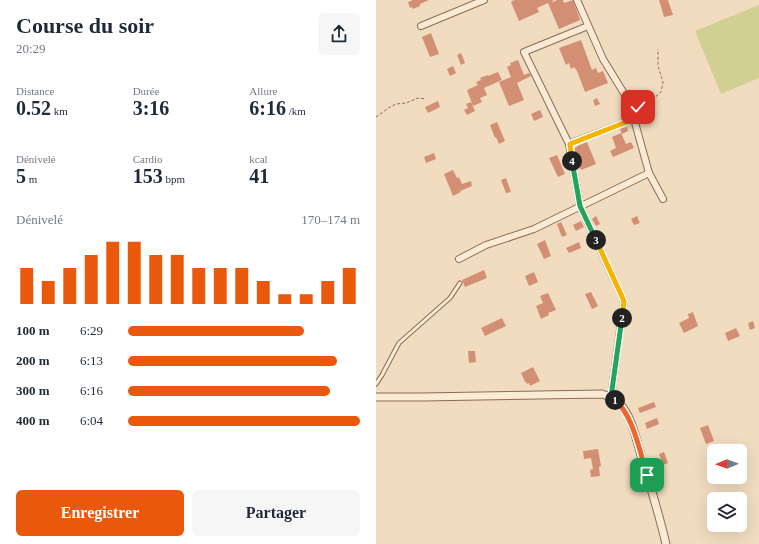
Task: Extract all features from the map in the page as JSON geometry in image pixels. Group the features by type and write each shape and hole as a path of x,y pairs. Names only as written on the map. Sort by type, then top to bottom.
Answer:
{"street":[{"path":"421,26 484,0"},
{"path":"577,0 603,59 625,94 634,119 649,173 663,199"},
{"path":"588,26 524,52 570,144 580,206 624,301 611,397"},
{"path":"570,144 634,119"},
{"path":"459,259 486,245 534,229 649,173"},
{"path":"376,397 602,394 611,397 620,404 628,416 636,438 666,544"}],"lane":[{"path":"376,384 399,342 450,298 460,283"}],"path":[{"path":"634,119 638,107 662,92 663,82 658,66 658,49"},
{"path":"376,117 396,104 406,103 418,98 426,99"}],"green space":[{"path":"759,5 759,78 721,94 695,31"}],"building":[{"path":"413,0 429,0 413,9 412,7 410,8 408,2"},
{"path":"514,0 554,0 552,1 553,2 563,0 564,3 573,0 580,20 559,29 548,3 537,8 539,12 519,21 511,2"},
{"path":"659,0 668,0 673,15 664,17"},
{"path":"431,33 439,54 430,57 422,37"},
{"path":"581,40 592,70 596,68 598,73 603,71 608,83 585,92 577,71 574,67 571,69 569,63 566,65 559,48"},
{"path":"461,53 465,63 461,65 457,55"},
{"path":"518,60 524,75 529,73 531,76 517,83 524,100 509,106 499,82 511,77 507,67 511,65 510,63"},
{"path":"453,66 456,73 450,76 447,69"},
{"path":"498,72 502,80 484,88 487,95 480,98 482,102 473,106 467,90 478,85 476,82 481,80 480,78"},
{"path":"597,98 600,104 595,106 593,100"},
{"path":"438,101 440,107 428,113 425,107"},
{"path":"471,102 475,111 467,115 464,110 468,108 466,104"},
{"path":"540,110 543,117 534,121 531,114"},
{"path":"497,122 505,141 499,144 490,125"},
{"path":"627,127 628,131 622,134 620,129"},
{"path":"621,133 626,144 631,142 634,148 613,157 610,151 616,148 612,137"},
{"path":"587,142 596,164 581,170 574,148"},
{"path":"434,153 436,159 426,163 424,157"},
{"path":"557,155 565,174 558,177 549,158"},
{"path":"453,170 457,178 459,177 462,184 471,181 472,186 453,196 444,174"},
{"path":"506,178 511,192 506,193 501,180"},
{"path":"596,216 600,224 596,226 592,219"},
{"path":"637,216 640,223 634,225 631,219"},
{"path":"581,221 584,227 576,231 573,225"},
{"path":"561,222 567,235 562,237 557,224"},
{"path":"545,240 551,256 544,259 537,244"},
{"path":"579,242 581,248 569,253 566,248"},
{"path":"484,270 487,278 465,287 462,280"},
{"path":"534,272 538,282 529,286 525,276"},
{"path":"591,292 598,306 592,309 585,294"},
{"path":"548,293 556,310 548,313 549,315 541,319 536,306 543,303 540,296"},
{"path":"693,312 698,326 684,333 679,323 689,318 688,314"},
{"path":"502,318 506,326 485,336 481,328"},
{"path":"753,321 755,328 750,330 748,323"},
{"path":"736,328 740,336 728,341 725,333"},
{"path":"468,351 475,351 476,362 469,363"},
{"path":"533,367 540,381 530,386 529,383 527,384 525,382 521,373"},
{"path":"654,402 656,407 640,413 638,408"},
{"path":"657,418 659,424 647,429 645,423"},
{"path":"708,425 714,441 706,444 700,428"},
{"path":"598,449 601,466 599,467 600,476 591,477 590,470 593,469 591,458 584,459 583,451"},
{"path":"664,452 668,463 663,465 659,454"}],"route":[{"path":"638,107 634,119 570,144 580,206 624,301 611,397 620,404 628,416 647,475"}]}
